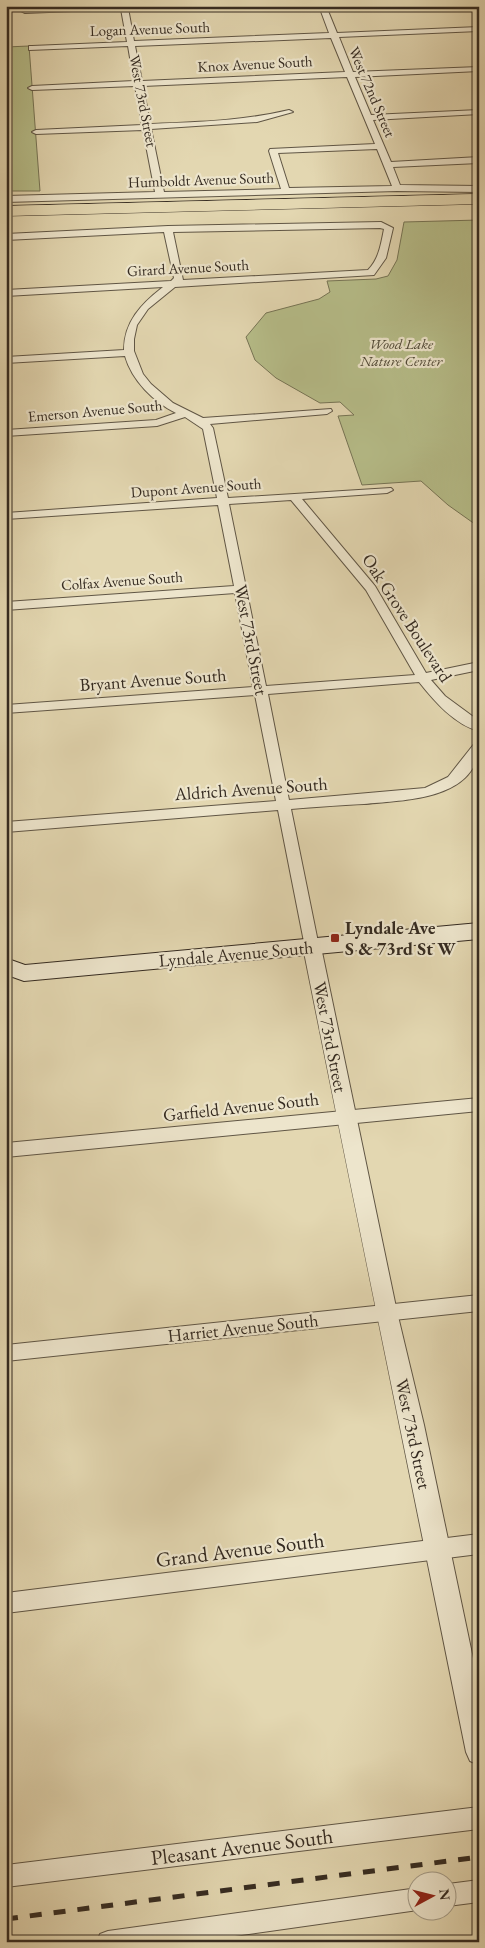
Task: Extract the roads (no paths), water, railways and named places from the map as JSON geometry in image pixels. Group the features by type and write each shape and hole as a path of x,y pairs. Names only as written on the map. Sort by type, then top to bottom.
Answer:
{"highway":[{"path":"6,211 479,199"},
{"path":"6,222 479,210"}],"main road":[{"name":"Lyndale Avenue South","path":"12,974 479,931"}],"street":[{"name":"West 73rd Street","path":"124,6 160,196"},
{"path":"26,11 133,6"},
{"name":"West 72nd Street","path":"322,6 397,188"},
{"name":"Logan Avenue South","path":"32,48 479,29"},
{"name":"Knox Avenue South","path":"32,88 479,69"},
{"path":"36,132 246,122 289,112"},
{"path":"368,118 479,112"},
{"path":"286,191 273,151 380,146"},
{"path":"388,165 479,160"},
{"name":"Humboldt Avenue South","path":"6,200 397,188 479,189"},
{"name":"Girard Avenue South","path":"6,294 371,273 377,268 381,260 390,228 386,226 168,230"},
{"path":"6,236 168,230 179,279 141,312 133,325 129,339 128,353 133,367 154,394 185,414 203,421 327,411"},
{"path":"6,360 128,353"},
{"name":"Emerson Avenue South","path":"6,433 157,423 185,414"},
{"name":"West 73rd Street","path":"203,421 208,428 346,1117 479,1752"},
{"name":"Dupont Avenue South","path":"6,516 387,490"},
{"name":"Oak Grove Boulevard","path":"294,496 371,589 423,678 440,699 461,716 479,727"},
{"name":"Colfax Avenue South","path":"6,606 240,589"},
{"name":"Bryant Avenue South","path":"6,709 423,678 479,666"},
{"name":"Aldrich Avenue South","path":"6,827 429,792 443,787 454,780 479,746"},
{"name":"Garfield Avenue South","path":"6,1150 479,1104"},
{"name":"Harriet Avenue South","path":"6,1353 479,1303"},
{"name":"Grand Avenue South","path":"6,1603 479,1544"},
{"name":"Pleasant Avenue South","path":"6,1876 479,1818"},
{"path":"458,1894 479,1891"},
{"path":"108,1942 197,1936 408,1901"}],"railway":[{"path":"6,1919 479,1857"}],"place":[{"name":"Lyndale Ave S & 73rd St W","path":"335,938"}],"park label":[{"name":"Wood Lake Nature Center","path":"401,352"}]}
